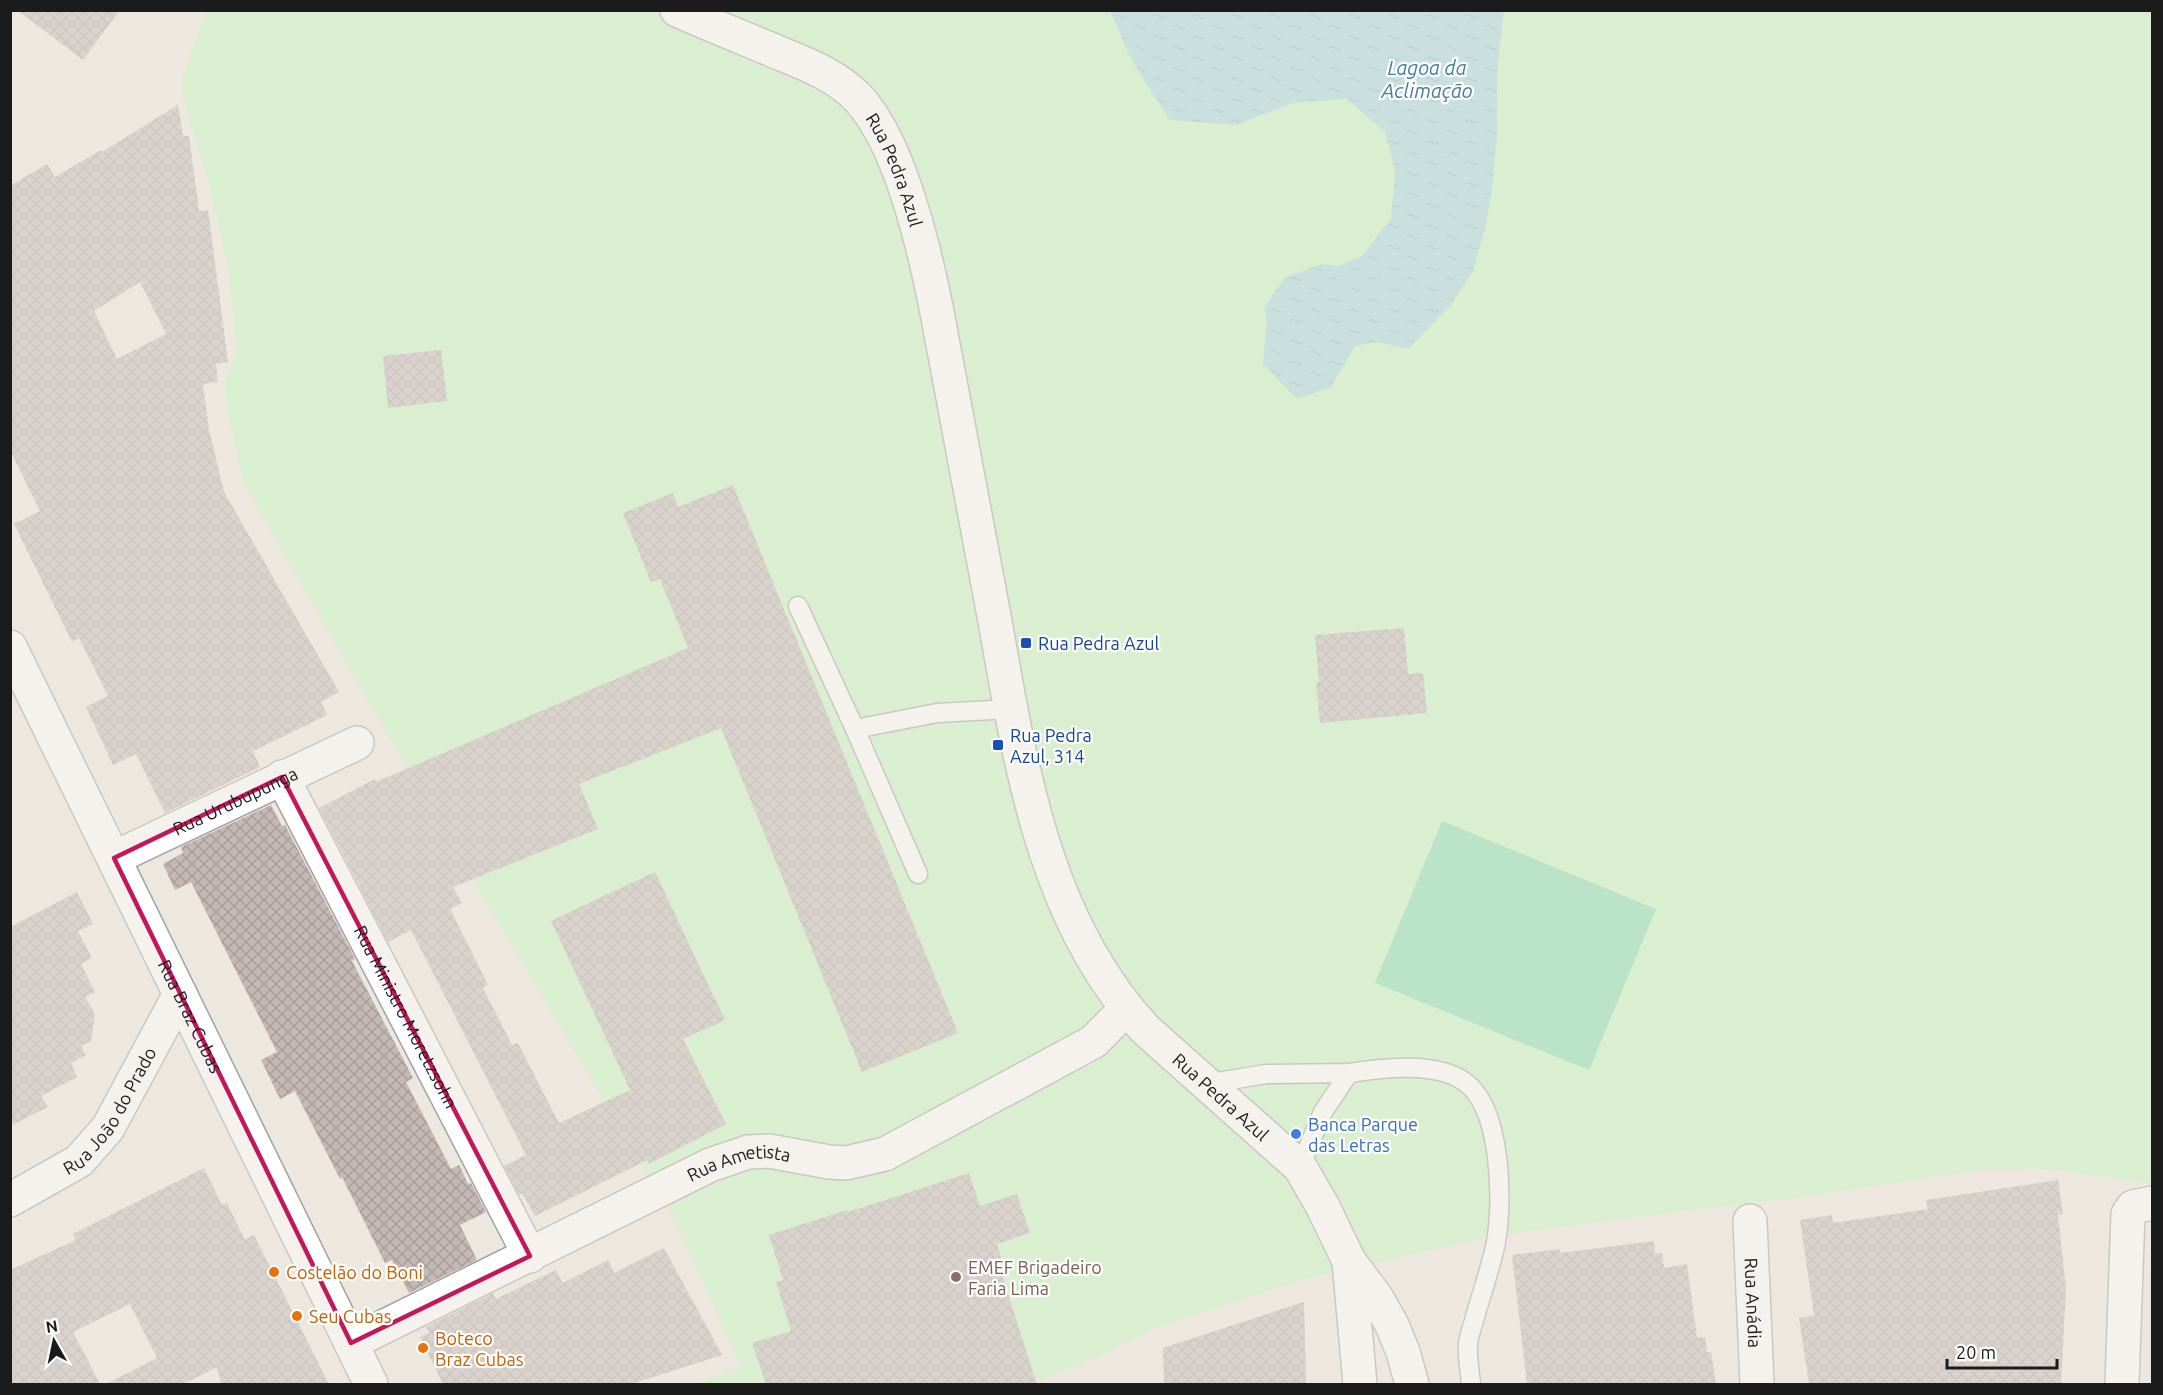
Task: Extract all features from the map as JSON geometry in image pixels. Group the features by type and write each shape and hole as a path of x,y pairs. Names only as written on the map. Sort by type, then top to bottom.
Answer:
{"street":[{"name":"Rua Pedra Azul","path":"677,10 824,72 858,98 883,135 906,193 932,284 1022,762 1046,850 1064,902 1086,948 1126,1009 1146,1030 1300,1167 1323,1207 1348,1261"},
{"name":"Rua Braz Cubas","path":"10,647 371,1384"},
{"name":"Rua Urubupunga","path":"114,858 357,743"},
{"name":"Rua Ministro Moretzsohn","path":"282,777 530,1256"},
{"name":"Rua João do Prado","path":"10,1200 79,1161 108,1128 180,994"},
{"name":"Rua Ametista","path":"351,1343 710,1165 740,1154 769,1151 846,1163 885,1154 1093,1042 1126,1009"},
{"path":"2122,1384 2128,1214 2141,1206"},
{"name":"Rua Anádia","path":"1750,1221 1757,1384"},
{"path":"1348,1261 1360,1384"},
{"path":"1348,1261 1376,1297 1392,1325 1412,1384"}],"lane":[{"path":"798,606 918,874"},
{"path":"855,729 937,713 1011,709"},
{"path":"1206,1084 1266,1074 1349,1073 1381,1068 1437,1070 1465,1082 1481,1100 1492,1131 1498,1162 1500,1200 1496,1242 1468,1344 1471,1384"},
{"path":"1300,1167 1323,1112 1349,1073"}],"highlighted area":[{"path":"282,777 530,1256 351,1343 114,858"}],"green space":[{"path":"207,10 2152,11 2152,1183 2048,1169 1979,1170 1782,1200 1492,1236 1298,1281 1157,1327 1101,1355 1033,1384 697,1384 741,1367 683,1238 375,713 244,484 230,422 224,381 237,354 229,271 208,181 183,99 183,75"},
{"path":"1442,821 1656,909 1589,1070 1375,983"}],"water":[{"name":"Lagoa da Aclimação","path":"1110,11 1504,11 1497,73 1497,135 1492,190 1485,229 1474,269 1452,304 1408,349 1378,342 1355,346 1331,387 1297,399 1263,364 1267,320 1264,309 1286,277 1321,264 1338,266 1362,256 1391,218 1395,171 1385,132 1347,99 1293,103 1236,125 1170,120 1132,61"}],"building":[{"path":"17,10 120,10 83,60"},
{"path":"178,105 183,136 189,136 199,211 208,210 228,362 216,364 218,382 203,384 209,430 224,492 339,692 321,702 327,715 253,751 260,767 165,813 136,754 113,765 86,707 108,696 79,638 72,642 14,524 40,511 10,450 10,186 47,164 55,177 101,150 102,152","holes":["140,282 166,334 117,359 94,311"]},
{"path":"441,350 447,401 388,408 383,356"},
{"path":"733,485 958,1033 862,1072 721,728 579,784 598,829 453,887 462,903 450,909 488,985 483,988 512,1045 518,1043 559,1123 630,1090 551,921 655,872 725,1020 683,1039 726,1124 649,1164 647,1160 535,1216 522,1193 519,1195 504,1166 526,1155 411,930 388,942 319,808 375,779 376,782 688,648 660,579 651,582 623,513 673,493 678,507"},
{"path":"1404,628 1408,674 1423,673 1427,713 1320,723 1315,635"},
{"path":"271,805 282,826 285,825 355,959 352,961 413,1078 406,1082 451,1169 459,1165 486,1212 460,1225 477,1260 409,1293 392,1260 385,1263 295,1091 280,1099 261,1060 277,1052 191,882 175,890 163,864 183,853 181,847"},
{"path":"77,892 93,924 78,931 92,958 81,964 95,992 85,997 95,1014 91,1041 81,1046 86,1055 71,1063 77,1077 41,1096 48,1107 10,1126 10,927"},
{"path":"204,1168 222,1205 227,1203 245,1240 254,1235 329,1384 221,1384 217,1367 184,1384 106,1384 157,1358 130,1304 73,1332 100,1384 10,1384 10,1270 76,1240 73,1234"},
{"path":"969,1173 980,1206 1017,1194 1030,1233 997,1244 1005,1270 1001,1272 1037,1384 766,1384 752,1343 791,1331 776,1282 783,1280 769,1235"},
{"path":"2058,1180 2063,1214 2058,1215 2066,1288 2061,1384 1809,1384 1799,1318 1814,1315 1800,1220 1832,1215 1833,1223 1928,1209 1926,1200"},
{"path":"1654,1241 1655,1254 1662,1253 1664,1268 1687,1264 1697,1338 1705,1337 1707,1352 1711,1352 1716,1384 1527,1384 1512,1255 1560,1249 1560,1253"},
{"path":"664,1248 722,1355 632,1384 443,1384 420,1337 429,1333 426,1327 493,1293 496,1299 556,1270 563,1283 608,1260 614,1273"},
{"path":"1304,1302 1306,1384 1164,1384 1163,1348"}],"place":[{"name":"Rua Pedra Azul","path":"1026,643"},
{"name":"Rua Pedra Azul, 314","path":"998,745"},
{"name":"Banca Parque das Letras","path":"1296,1134"},
{"name":"Costelão do Boni","path":"274,1272"},
{"name":"EMEF Brigadeiro Faria Lima","path":"956,1277"},
{"name":"Seu Cubas","path":"297,1316"},
{"name":"Boteco Braz Cubas","path":"423,1348"}]}
